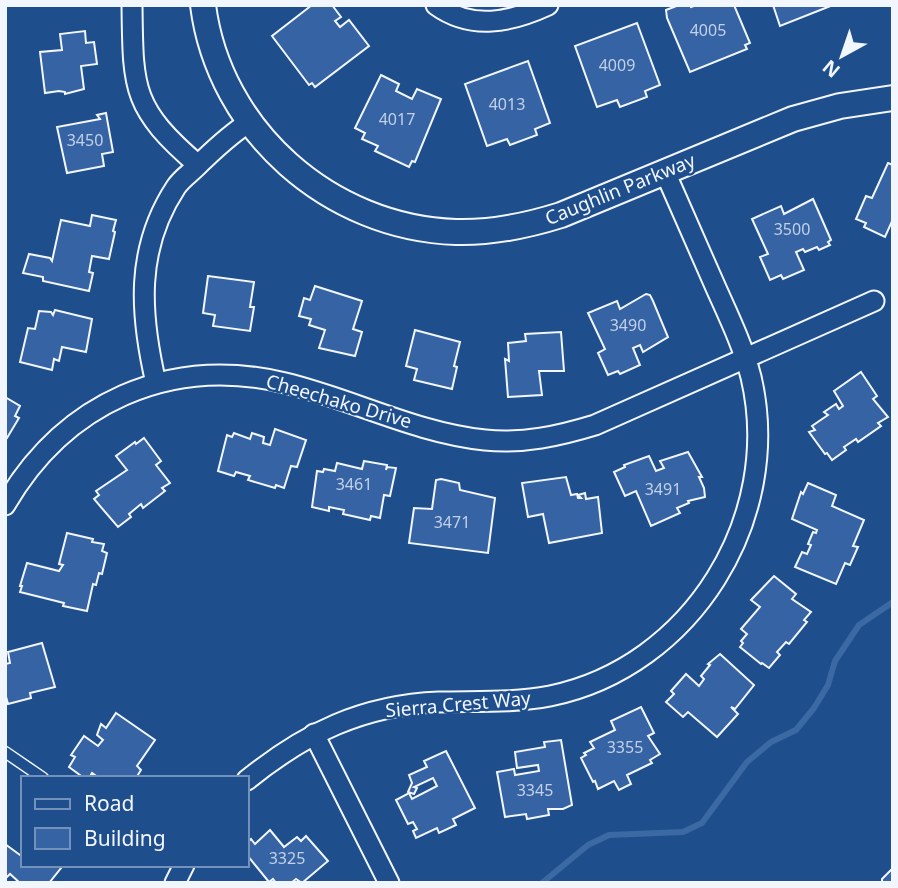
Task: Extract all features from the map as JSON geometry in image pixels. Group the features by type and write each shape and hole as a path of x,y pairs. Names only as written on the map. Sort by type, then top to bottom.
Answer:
{"street":[{"path":"132,5 134,73 143,104 160,130 198,165"},
{"name":"Caughlin Parkway","path":"203,5 223,76 248,123 292,168 318,188 348,205 384,220 421,229 490,232 527,226 561,215 793,119 840,106 893,99"},
{"path":"436,5 454,16 490,22 520,18 548,5"},
{"path":"156,383 144,319 146,267 151,244 177,185 226,138 248,123"},
{"name":"Sierra Crest Way","path":"248,779 279,755 314,734 353,718 393,707 437,702 516,701 585,686 615,673 647,653 678,627 706,596 726,564 742,528 752,495 757,458 757,416 746,358 665,172"},
{"name":"Cheechako Drive","path":"5,505 40,455 66,430 94,410 125,394 156,383 188,376 254,376 288,383 450,435 522,441 560,435 594,425 874,301"},
{"path":"314,734 389,883"},
{"path":"175,883 183,867"}],"lane":[{"path":"5,752 40,776"}],"building":[{"path":"312,5 332,5 341,17 335,21 340,27 349,20 369,46 315,87 312,83 309,85 272,36"},
{"path":"679,5 734,5 750,43 745,45 747,49 690,72 667,18 666,10"},
{"path":"773,5 833,5 780,26"},
{"path":"637,23 660,85 645,91 647,97 620,107 617,100 597,107 575,46"},
{"path":"85,31 86,43 94,42 97,64 81,66 84,89 65,94 59,91 45,93 40,52 62,50 60,34"},
{"path":"528,61 550,123 535,129 537,135 510,145 507,139 487,146 465,84"},
{"path":"381,75 399,84 396,91 412,99 417,89 441,99 415,162 412,161 409,167 375,151 378,146 362,139 365,133 355,128"},
{"path":"106,113 113,152 102,154 104,166 67,173 57,127 100,119 97,115"},
{"path":"888,163 893,165 893,219 885,237 864,227 866,223 856,219 866,196 872,198"},
{"path":"813,199 831,240 828,242 830,245 819,250 817,247 796,252 804,270 783,279 781,275 770,280 760,257 768,254 752,219 781,206 784,214"},
{"path":"92,215 116,220 109,259 92,256 89,272 93,273 89,291 43,281 43,277 23,273 29,254 50,258 52,261 61,220 90,226"},
{"path":"208,276 254,282 250,331 213,326 215,315 203,313"},
{"path":"315,286 362,301 353,329 362,332 355,356 319,348 325,330 309,325 311,319 299,316 304,298 310,300"},
{"path":"646,294 650,295 668,337 643,352 640,345 633,348 640,365 620,374 618,371 608,375 598,353 605,349 588,313 617,301 620,309"},
{"path":"55,310 92,319 86,352 62,347 59,361 54,359 52,370 20,362 28,328 35,329 39,311 51,312 53,315"},
{"path":"415,330 460,342 452,389 414,380 417,369 406,366"},
{"path":"561,332 564,371 539,371 542,395 508,397 505,359 509,361 508,343 526,341 525,334"},
{"path":"861,372 877,396 873,399 888,417 878,423 881,426 858,442 856,439 844,447 846,450 832,460 809,432 815,430 812,426 828,415 824,412 836,404 839,409 843,406 834,391"},
{"path":"5,397 20,406 15,416 19,418 7,438 5,437"},
{"path":"275,429 306,440 297,467 291,466 284,488 248,480 250,476 236,472 234,476 218,471 227,435 232,437 234,433 250,439 252,433 264,437 263,443 270,445"},
{"path":"144,438 161,461 156,465 170,483 162,488 165,491 143,508 141,504 129,514 131,517 118,527 94,499 99,495 96,491 127,470 116,456"},
{"path":"688,452 702,477 699,477 705,497 688,501 689,503 677,508 680,513 651,526 636,491 625,496 614,472 625,467 624,465 649,456 656,471 664,468 660,461"},
{"path":"364,461 387,465 386,470 387,467 396,468 390,496 384,495 380,518 371,516 370,520 343,514 344,510 329,507 329,511 312,507 317,471 335,471 337,463 362,469"},
{"path":"566,477 571,495 577,494 578,498 581,498 578,495 585,493 586,499 598,497 602,533 549,543 543,514 528,517 522,483"},
{"path":"436,480 459,483 460,490 495,498 488,553 409,543 414,508 432,509"},
{"path":"808,483 836,495 832,506 864,520 853,546 858,547 850,565 845,563 836,584 795,567 802,552 807,554 813,532 816,533 817,530 792,519 801,492 803,494"},
{"path":"67,533 104,544 102,551 107,553 102,574 99,573 96,585 93,584 87,611 20,592 27,563 59,571 63,565 59,564"},
{"path":"774,576 796,594 792,599 811,612 804,620 807,622 789,644 786,642 777,652 780,655 769,668 740,647 747,634 741,629 760,607 751,600"},
{"path":"42,643 55,687 30,693 31,698 8,704 5,693 5,664 10,663 8,652"},
{"path":"720,654 754,685 735,709 731,707 738,714 717,737 688,712 683,717 666,702 674,694 671,691 686,674 699,686 704,679 701,676 710,665 708,664"},
{"path":"641,707 654,733 648,736 660,754 650,760 652,763 627,775 631,784 619,790 614,781 598,789 581,758 586,755 584,753 594,748 590,742 615,730 611,721"},
{"path":"116,713 155,740 137,766 141,770 137,776 96,776 92,773 90,776 81,776 69,767 75,757 71,755 84,736 98,746 103,740 97,735 101,724 106,728"},
{"path":"561,740 572,805 563,809 548,809 549,815 527,819 526,814 505,817 497,772 514,769 515,775 539,771 538,765 517,768 515,752 545,747 544,742"},
{"path":"446,751 475,808 453,819 456,825 439,833 437,828 416,838 413,831 417,829 413,822 408,824 396,800 409,793 412,799 437,786 433,778 414,787 417,788 414,794 408,792 412,783 409,775 427,767 424,761"},
{"path":"270,830 284,847 297,837 301,841 306,836 328,861 302,883 296,879 291,883 276,883 273,879 269,882 248,856 248,842 251,839 255,844"},
{"path":"5,844 21,854 21,867 61,868 49,883 20,883 10,874 6,878"},
{"path":"893,868 893,883 882,883 882,879"}],"waterway":[{"path":"542,883 588,845 609,835 683,832 702,823 747,762 771,742 796,730 814,708 828,685 835,661 859,625 893,602"}]}
